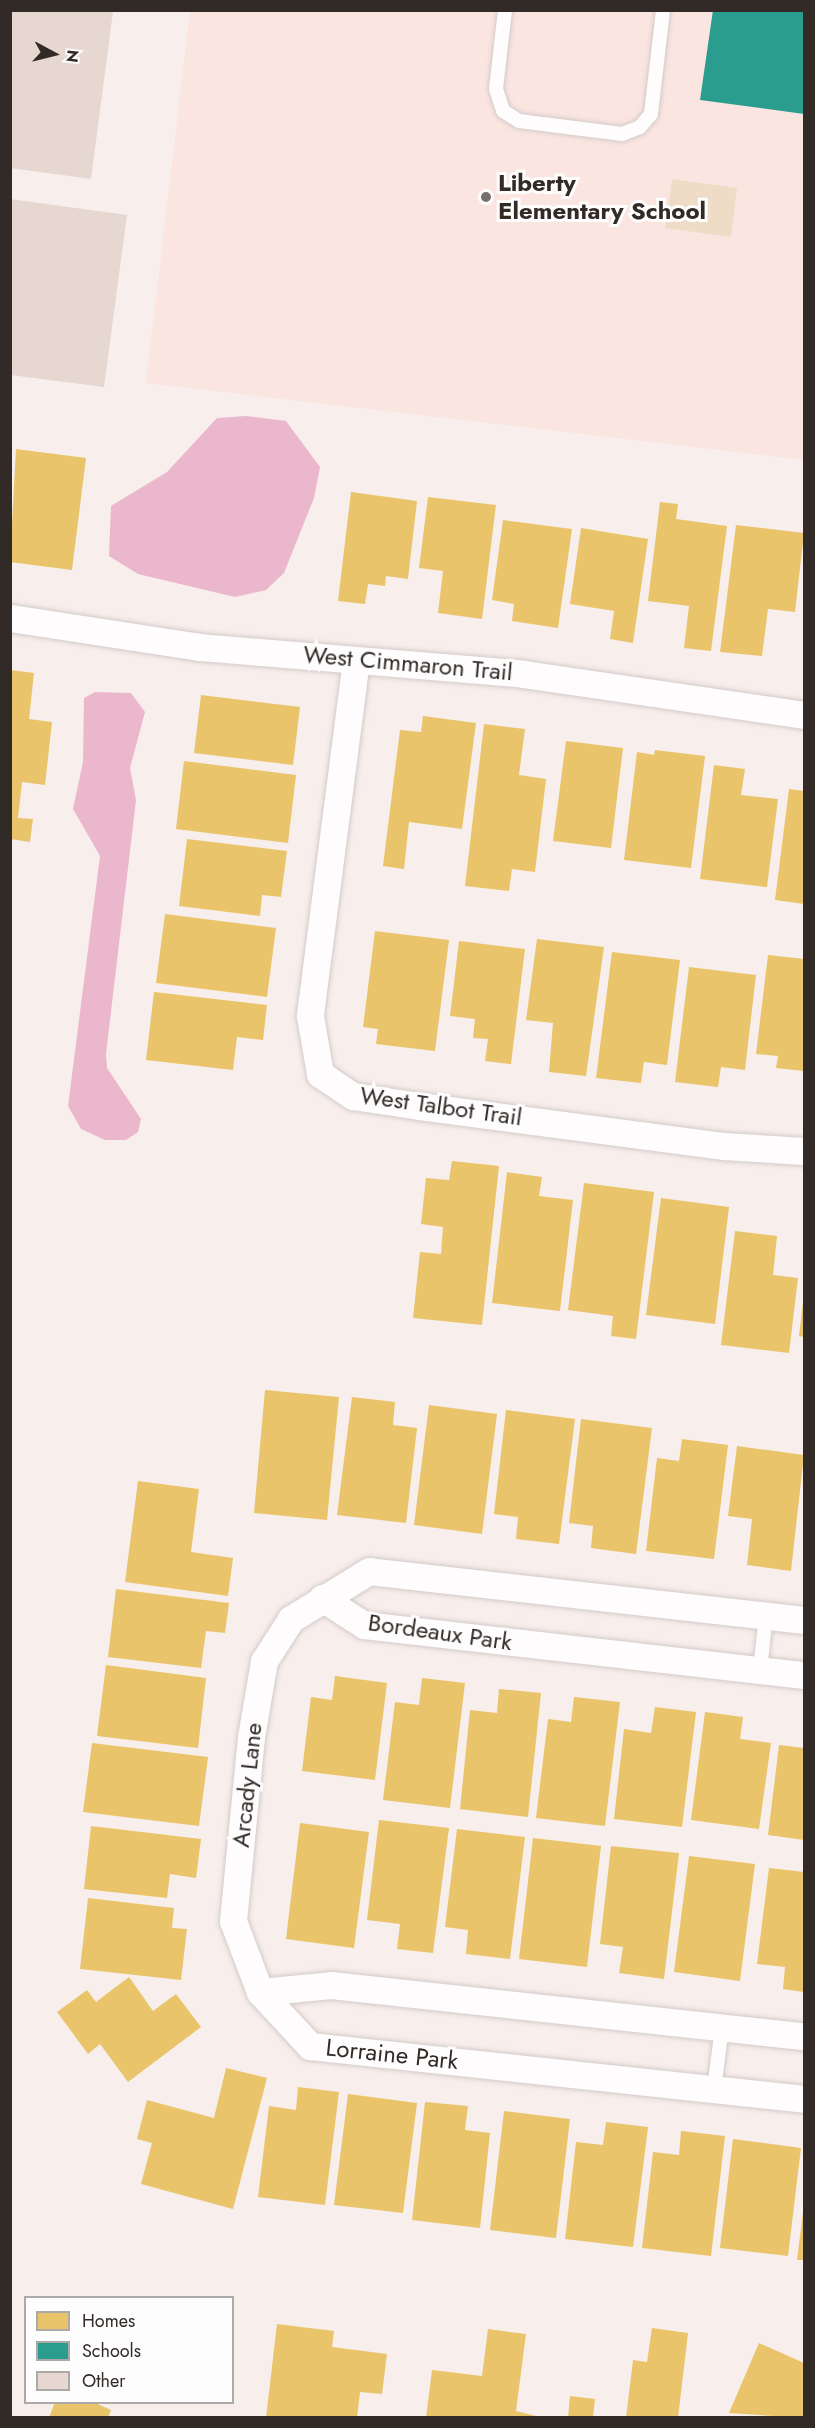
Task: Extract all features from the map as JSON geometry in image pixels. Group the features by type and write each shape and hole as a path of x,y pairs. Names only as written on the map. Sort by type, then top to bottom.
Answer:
{"street":[{"name":"West Cimmaron Trail","path":"10,618 199,647 524,674 804,715"},
{"name":"West Talbot Trail","path":"356,660 310,1016 320,1074 353,1096 397,1103 724,1146 804,1151"},
{"name":"Bordeaux Park","path":"804,1620 369,1571 322,1598 364,1625 804,1675"},
{"name":"Arcady Lane","path":"260,1992 233,1921 251,1737 264,1661 291,1619 322,1598"},
{"path":"260,1992 331,1985 804,2036"},
{"name":"Lorraine Park","path":"260,1992 310,2046 804,2099"}],"lane":[{"path":"505,10 496,89 503,111 519,122 622,134 640,127 651,114 663,10"},
{"path":"760,1670 766,1615"},
{"path":"714,2089 722,2027"}],"shaded area":[{"name":"Liberty Elementary School","path":"190,11 804,11 804,460 146,383"},
{"path":"672,179 737,188 731,237 665,228"},
{"path":"246,416 286,421 320,467 314,498 284,573 266,590 235,597 138,574 109,556 111,506 167,472 217,418"},
{"path":"95,692 131,693 145,712 130,768 136,800 106,1054 107,1068 141,1119 138,1132 126,1140 105,1140 81,1129 68,1106 100,856 73,809 83,762 84,698"}],"building: Homes":[{"path":"16,449 86,458 72,570 10,562"},
{"path":"351,492 417,501 408,579 386,576 385,586 368,584 365,604 338,601"},
{"path":"428,497 496,505 482,619 438,613 443,571 419,568"},
{"path":"660,502 678,504 676,519 727,526 711,651 684,648 689,606 648,601"},
{"path":"503,520 572,529 558,628 512,621 514,604 492,600"},
{"path":"736,525 804,533 795,612 768,609 762,656 720,652"},
{"path":"581,528 648,539 633,643 610,639 614,611 570,604"},
{"path":"10,670 34,673 29,719 52,722 45,785 22,782 18,818 33,819 30,842 10,839"},
{"path":"201,695 300,707 293,765 194,753"},
{"path":"423,716 476,723 462,829 409,822 404,869 383,866 400,730 421,732"},
{"path":"484,724 525,729 519,775 546,779 535,872 512,869 509,891 465,886"},
{"path":"566,741 623,748 611,848 553,841"},
{"path":"655,750 705,756 691,868 624,860 637,752 654,755"},
{"path":"184,761 296,775 288,843 176,829"},
{"path":"714,765 745,769 741,795 778,799 767,887 700,879"},
{"path":"789,789 804,791 804,904 775,900"},
{"path":"187,839 287,851 281,897 262,895 260,916 179,906"},
{"path":"165,914 276,928 267,997 156,983"},
{"path":"375,931 449,940 435,1051 376,1044 378,1029 363,1027"},
{"path":"537,939 604,947 586,1076 549,1072 553,1023 526,1020"},
{"path":"459,941 525,949 511,1064 485,1061 488,1039 473,1038 475,1019 450,1016"},
{"path":"612,952 680,960 667,1065 644,1062 641,1083 596,1078"},
{"path":"768,955 804,959 804,1071 776,1068 778,1056 756,1054"},
{"path":"689,967 756,975 745,1070 721,1067 718,1087 675,1082"},
{"path":"154,992 267,1005 263,1040 237,1037 233,1070 146,1060"},
{"path":"452,1161 499,1166 482,1325 413,1318 420,1252 441,1254 443,1227 421,1224 426,1178 449,1180"},
{"path":"507,1172 542,1177 539,1196 573,1200 560,1311 492,1303"},
{"path":"584,1183 654,1192 636,1339 611,1336 613,1316 568,1310"},
{"path":"661,1198 729,1207 715,1324 646,1315"},
{"path":"735,1231 777,1236 773,1275 798,1278 789,1353 721,1345"},
{"path":"804,1302 804,1337 799,1336"},
{"path":"265,1390 339,1397 327,1520 254,1513"},
{"path":"352,1397 395,1402 393,1425 417,1428 406,1523 337,1515"},
{"path":"429,1405 497,1414 482,1534 414,1525"},
{"path":"506,1410 575,1419 559,1544 516,1539 518,1517 494,1514"},
{"path":"581,1419 652,1428 636,1554 591,1548 593,1526 569,1523"},
{"path":"682,1439 728,1445 714,1559 646,1551 657,1458 679,1461"},
{"path":"737,1446 804,1455 791,1571 747,1565 752,1519 728,1516"},
{"path":"138,1481 199,1489 191,1552 233,1558 228,1596 125,1582"},
{"path":"116,1589 229,1603 225,1633 206,1631 201,1668 108,1657"},
{"path":"106,1665 206,1678 198,1748 97,1736"},
{"path":"335,1676 387,1683 375,1780 302,1771 311,1697 332,1700"},
{"path":"422,1678 465,1683 450,1808 383,1800 395,1702 419,1705"},
{"path":"499,1689 541,1693 528,1817 460,1809 470,1710 497,1713"},
{"path":"574,1697 620,1702 605,1826 536,1818 548,1719 571,1722"},
{"path":"655,1707 696,1712 682,1827 614,1819 624,1729 651,1733"},
{"path":"705,1712 743,1717 740,1739 771,1743 759,1829 691,1820"},
{"path":"92,1743 208,1757 199,1826 83,1812"},
{"path":"779,1745 804,1748 804,1840 768,1835"},
{"path":"379,1820 449,1828 433,1953 397,1949 400,1924 367,1920"},
{"path":"300,1823 369,1832 354,1948 286,1939"},
{"path":"91,1826 201,1839 196,1878 170,1874 167,1898 84,1889"},
{"path":"457,1829 525,1837 510,1959 466,1954 468,1930 445,1927"},
{"path":"533,1838 601,1846 587,1967 519,1959"},
{"path":"611,1846 679,1853 664,1979 619,1973 623,1947 600,1944"},
{"path":"689,1856 755,1864 740,1981 674,1972"},
{"path":"769,1868 804,1872 804,1992 783,1989 785,1967 757,1964"},
{"path":"88,1898 174,1908 172,1928 187,1929 181,1980 80,1969"},
{"path":"129,1977 153,2011 176,1994 201,2027 128,2082 100,2044 88,2054 57,2012 87,1990 96,2002"},
{"path":"226,2068 267,2078 233,2209 141,2184 152,2143 137,2139 147,2100 214,2118"},
{"path":"298,2087 339,2092 325,2205 258,2197 269,2106 296,2110"},
{"path":"348,2094 417,2103 403,2213 334,2205"},
{"path":"425,2102 468,2106 465,2130 490,2133 480,2228 412,2220"},
{"path":"504,2111 570,2119 556,2238 490,2230"},
{"path":"606,2122 648,2127 633,2247 565,2239 576,2142 603,2145"},
{"path":"681,2131 725,2136 711,2256 642,2248 653,2152 679,2155"},
{"path":"733,2139 801,2148 788,2256 720,2248"},
{"path":"803,2212 804,2260 797,2260"},
{"path":"277,2324 334,2331 332,2347 387,2354 382,2394 360,2392 357,2418 266,2418"},
{"path":"652,2328 688,2333 678,2418 626,2418 633,2360 647,2362"},
{"path":"488,2329 526,2334 516,2411 544,2418 426,2418 432,2370 482,2376"},
{"path":"759,2343 804,2363 804,2418 729,2413"},
{"path":"570,2396 595,2399 593,2418 568,2418"},
{"path":"54,2404 98,2404 111,2410 108,2418 49,2418"}],"building: Schools":[{"path":"713,10 804,10 804,114 700,100"}],"building: Other":[{"path":"10,10 113,12 91,179 10,168"},
{"path":"10,199 127,215 104,387 10,375"}],"place":[{"name":"Liberty Elementary School","path":"486,197"}]}
